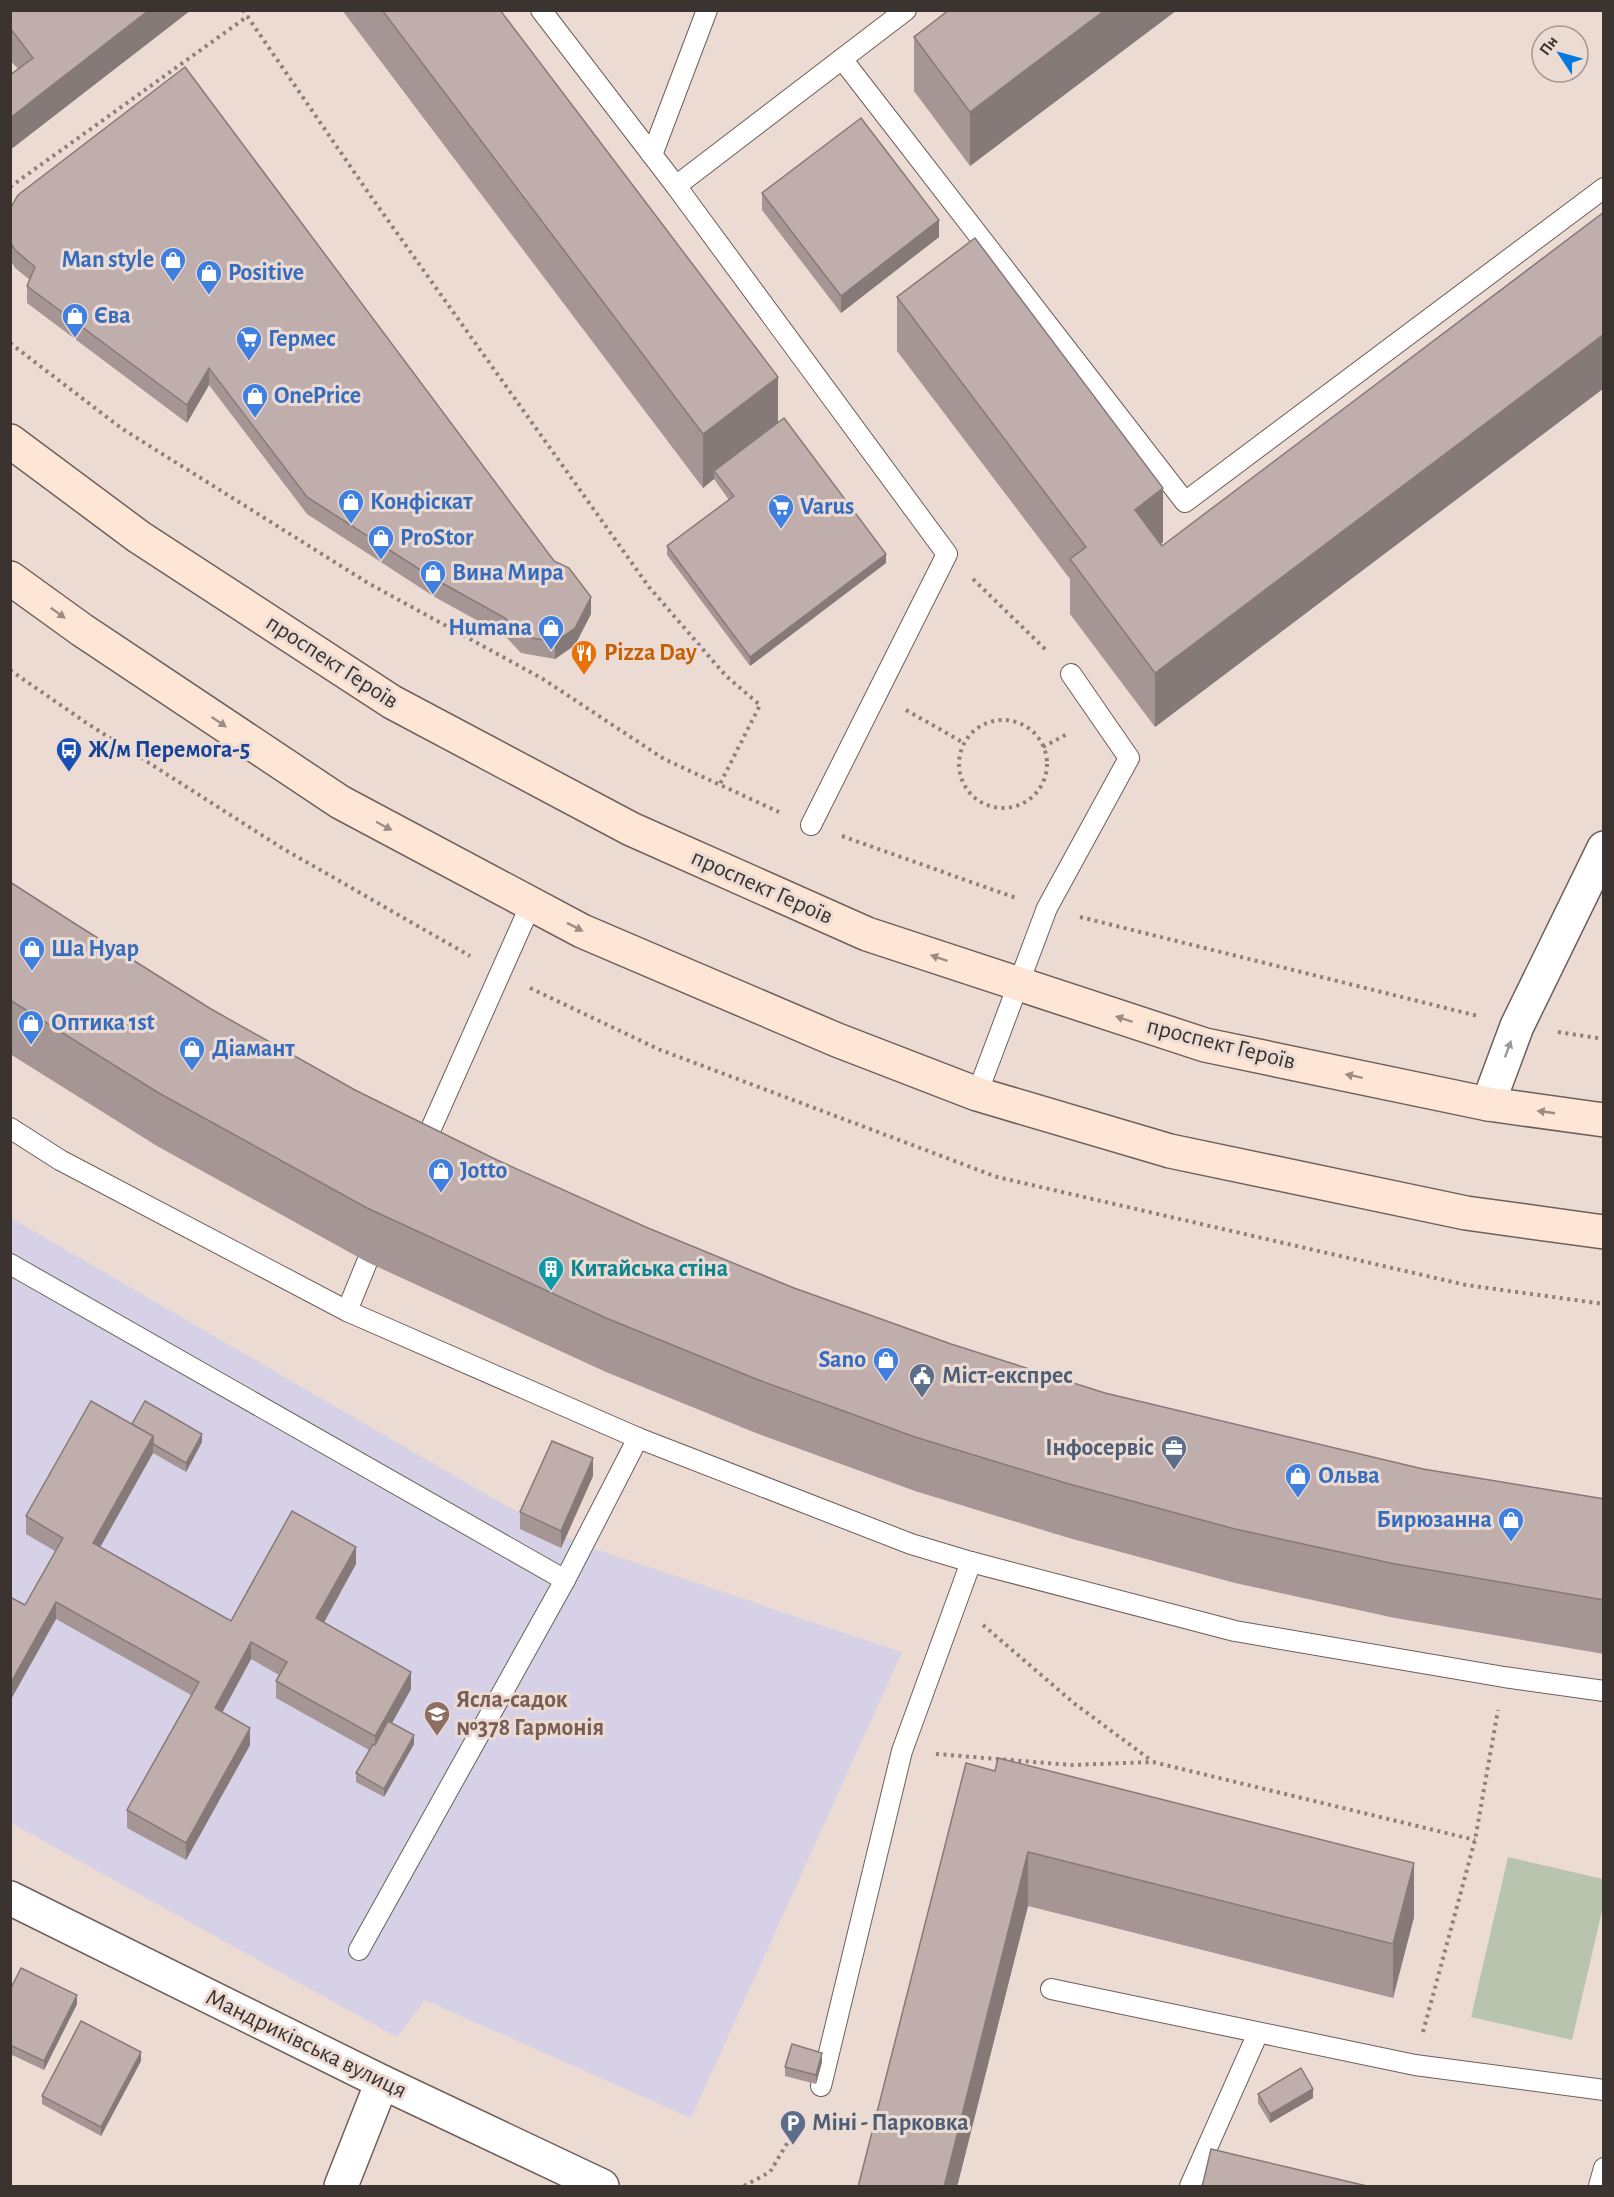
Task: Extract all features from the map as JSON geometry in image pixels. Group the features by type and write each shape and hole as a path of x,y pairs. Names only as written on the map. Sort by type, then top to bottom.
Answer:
{"main road":[{"name":"проспект Героїв","path":"10,441 139,537 392,702 631,829 867,933 1205,1045 1488,1104 1604,1120"},
{"path":"10,578 82,630 340,802 582,931 805,1026 977,1094 1170,1151 1467,1213 1604,1232"}],"street":[{"path":"1488,1104 1517,1026 1604,848"},
{"name":"Мандриківська вулиця","path":"10,1898 382,2082 602,2187"},
{"path":"341,2187 382,2082"}],"lane":[{"path":"541,10 676,186 947,554 811,825"},
{"path":"652,155 707,10"},
{"path":"676,186 906,10"},
{"path":"842,59 1185,502 1604,188"},
{"path":"977,1094 1047,908 1128,758 1071,674"},
{"path":"411,1173 531,904"},
{"path":"10,1128 60,1160 347,1311 638,1438 911,1544 971,1562 1235,1630 1504,1677 1604,1691"},
{"path":"347,1311 368,1262"},
{"path":"10,1264 565,1580"},
{"path":"359,1950 565,1580 638,1438"},
{"path":"821,2086 902,1751 958,1604 971,1562"},
{"path":"1051,1989 1415,2065 1604,2090"},
{"path":"1190,2187 1258,2032"},
{"path":"1599,2187 1604,2168"}],"path":[{"path":"243,10 372,198 649,587 726,676 760,705 719,786"},
{"path":"10,187 248,16"},
{"path":"10,343 121,428 368,583 543,679 664,759 719,786 811,825 1047,908 1517,1026"},
{"path":"947,554 1071,674"},
{"path":"877,693 964,743"},
{"path":"1011,721 1025,726 1036,735 1047,760 1041,787 1032,798 1018,806 1003,809 988,806 975,799 964,787 959,773 959,758 964,743 972,732 991,722 1011,721"},
{"path":"958,1604 1075,1704 1153,1762"},
{"path":"1415,2065 1475,1840 1504,1677"},
{"path":"902,1751 1071,1765 1153,1762 1475,1840"},
{"path":"744,2187 770,2172 821,2086"}],"shaded area":[{"name":"Ясла-садок №378 Гармонія","path":"11,1218 501,1503 582,1545 902,1652 691,2118 425,2000 397,2037 11,1823"}],"green space":[{"path":"1508,1857 1603,1879 1603,1907 1572,2040 1471,2017"}],"building":[{"path":"10,10 149,10 10,118 10,75 33,58 10,28"},
{"path":"382,10 500,10 778,377 703,434"},
{"path":"949,10 1105,10 970,112 914,37"},
{"name":"Гермес","path":"185,67 554,561 569,568 591,597 575,628 555,642 521,636 505,618 433,578 307,497 209,368 187,405 27,286 35,267 15,250 10,242 10,209 18,195"},
{"path":"861,118 939,220 841,296 762,193"},
{"path":"1604,212 1604,334 1155,673 1070,559 1086,547 897,297 975,238 1163,488 1135,510 1162,546"},
{"name":"Varus","path":"784,418 886,554 750,657 667,546 734,496 714,471"},
{"path":"10,882 211,1009 355,1090 497,1160 648,1228 794,1288 951,1344 1105,1393 1423,1469 1604,1499 1604,1600 1395,1564 1235,1529 1069,1484 915,1437 756,1379 606,1318 367,1208 157,1092 10,1000"},
{"path":"91,1401 153,1436 93,1543 231,1621 292,1511 356,1547 316,1618 411,1672 375,1736 276,1681 287,1662 251,1642 215,1708 250,1728 186,1843 127,1810 199,1682 56,1602 10,1684 10,1597 25,1605 63,1538 26,1516"},
{"path":"145,1401 202,1434 186,1463 153,1444 153,1436 132,1424"},
{"path":"552,1441 593,1458 561,1531 520,1512"},
{"path":"388,1721 414,1735 384,1789 356,1773"},
{"path":"998,1758 1414,1863 1393,1944 1028,1852 944,2187 858,2187 966,1763 995,1771"},
{"path":"21,1968 77,1995 44,2061 10,2045 10,1990"},
{"path":"81,2021 141,2052 101,2127 42,2096"},
{"path":"792,2044 822,2053 816,2075 785,2067"},
{"path":"1301,2068 1313,2089 1270,2114 1258,2094"},
{"path":"1211,2149 1371,2187 1202,2187"}],"place":[{"name":"Man style","path":"173,283"},
{"name":"Positive","path":"209,296"},
{"name":"Єва","path":"75,339"},
{"name":"Гермес","path":"249,362"},
{"name":"OnePrice","path":"255,419"},
{"name":"Конфіскат","path":"351,525"},
{"name":"Varus","path":"781,530"},
{"name":"ProStor","path":"381,561"},
{"name":"Вина Мира","path":"433,596"},
{"name":"Humana","path":"551,651"},
{"name":"Pizza Day","path":"584,676"},
{"name":"Ж/м Перемога-5","path":"69,773"},
{"name":"Ша Нуар","path":"32,972"},
{"name":"Оптика 1st","path":"31,1046"},
{"name":"Діамант","path":"192,1072"},
{"name":"Jotto","path":"441,1194"},
{"name":"Китайська стіна","path":"551,1292"},
{"name":"Sano","path":"886,1383"},
{"name":"Міст-експрес","path":"922,1399"},
{"name":"Інфосервіс","path":"1174,1471"},
{"name":"Ольва","path":"1298,1499"},
{"name":"Бирюзанна","path":"1511,1543"},
{"name":"Ясла-садок №378 Гармонія","path":"437,1737"},
{"name":"Міні - Парковка","path":"793,2146"}]}
